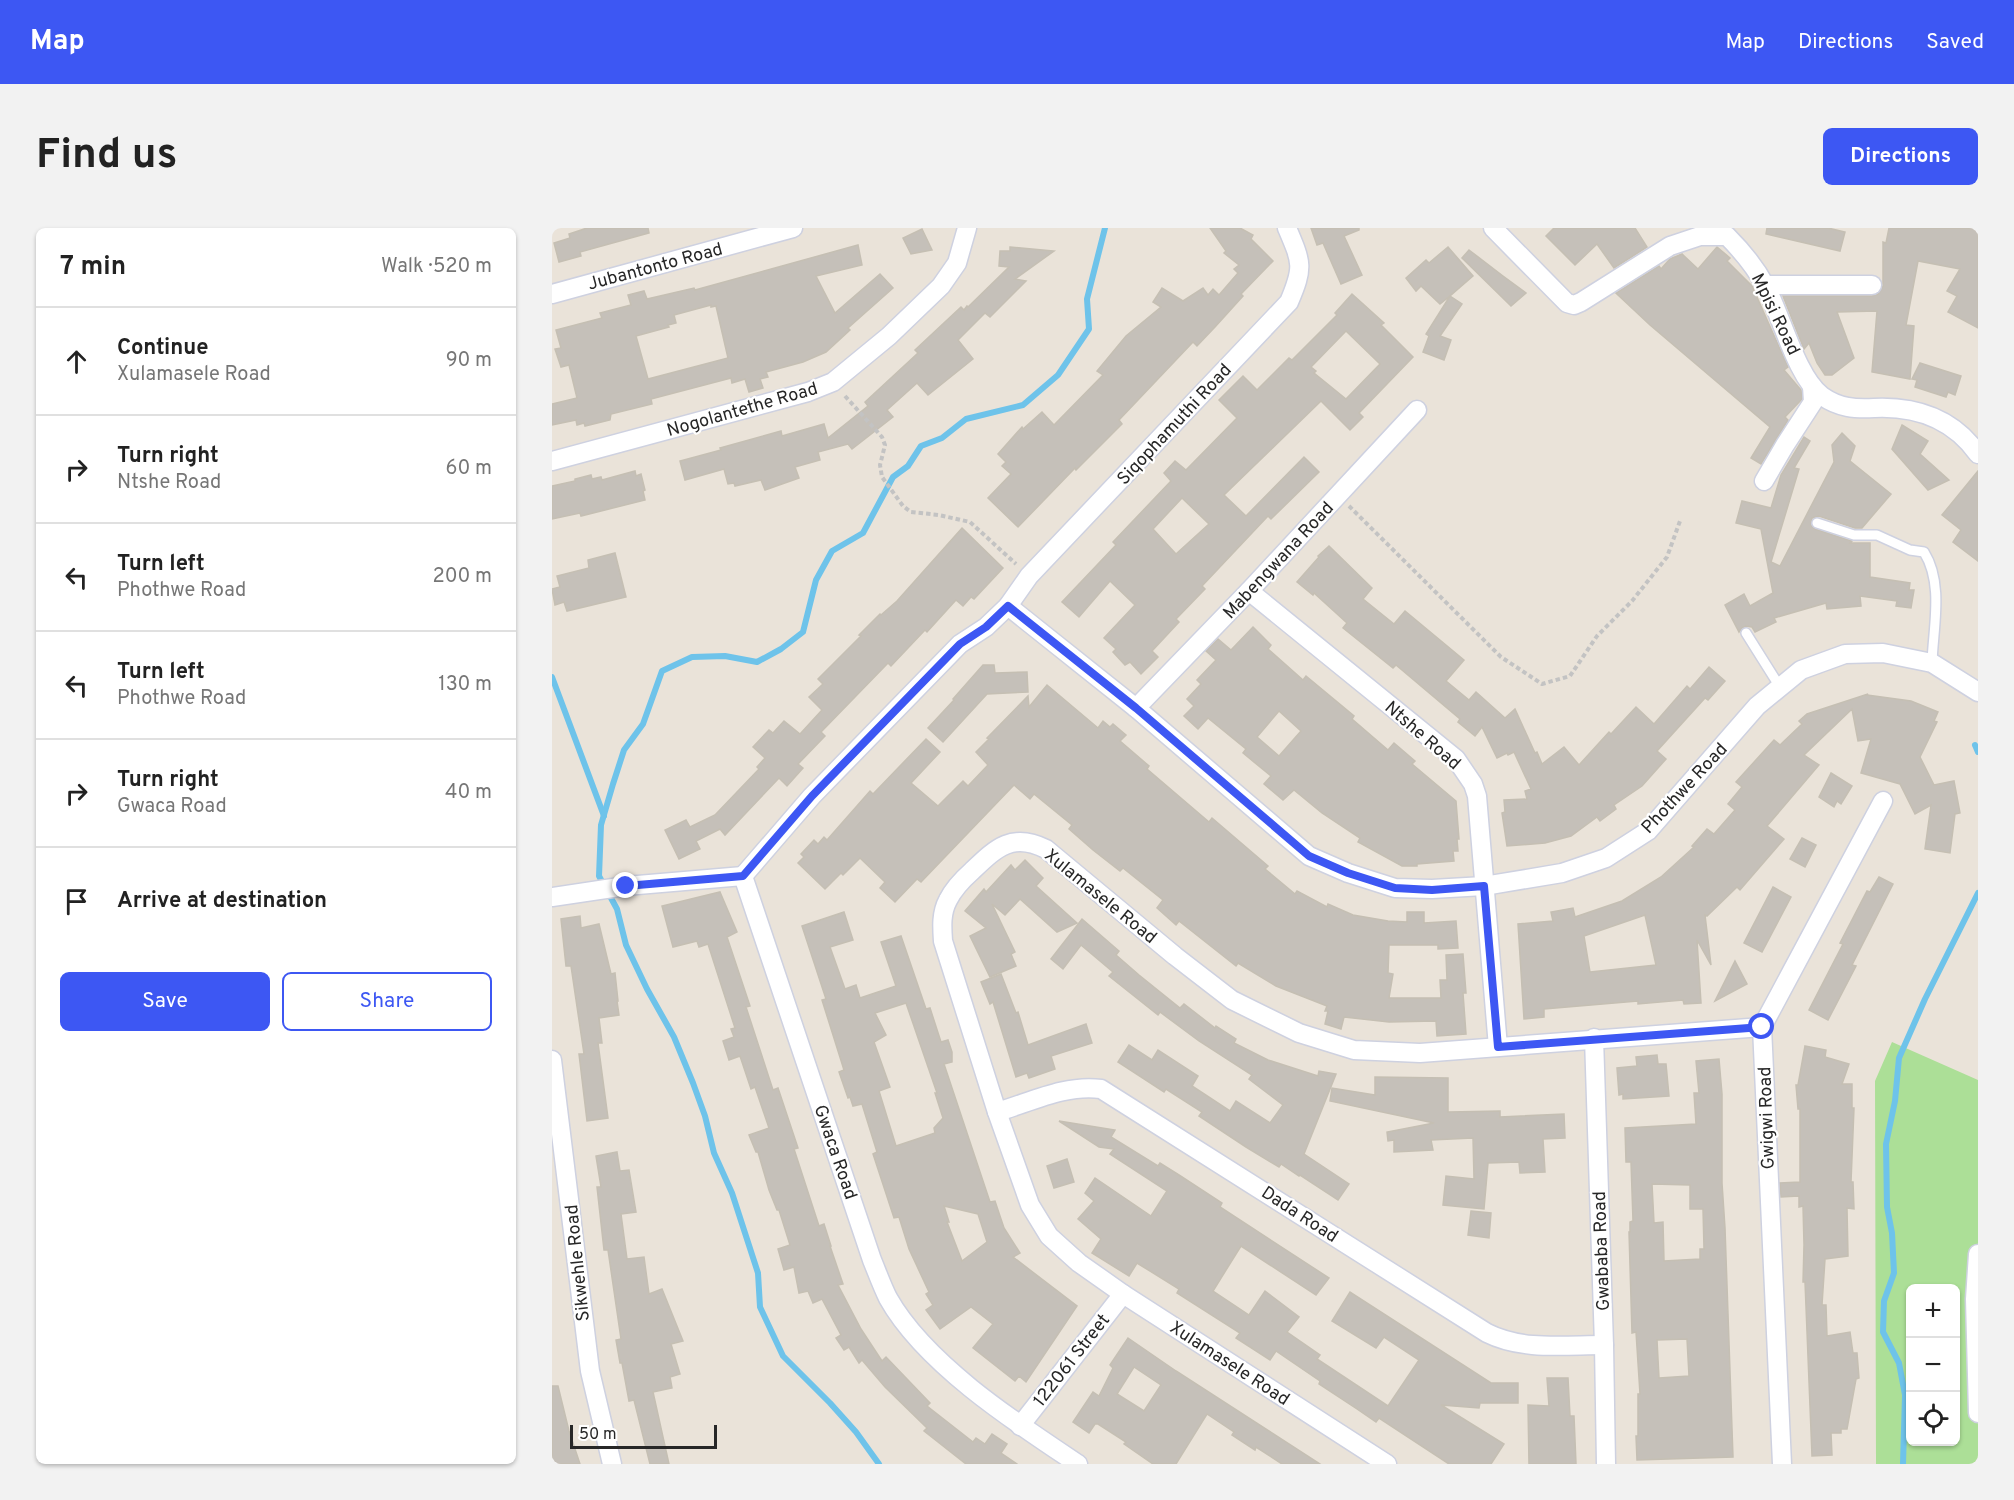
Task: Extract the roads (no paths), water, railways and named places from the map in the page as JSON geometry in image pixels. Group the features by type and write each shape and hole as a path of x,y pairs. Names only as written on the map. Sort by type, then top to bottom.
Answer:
{"street":[{"name":"Jubantonto Road","path":"552,294 793,228"},
{"name":"Nogolantethe Road","path":"552,460 808,392 833,382 890,336 941,286 957,263 967,228"},
{"name":"Siqophamuthi Road","path":"1008,606 1029,576 1289,302 1299,279 1300,262 1287,228"},
{"name":"Mpisi Road","path":"1493,228 1567,303 1574,305 1670,246 1700,236 1730,232 1766,285 1803,372 1820,394 1846,407 1916,411 1938,419 1957,430 1978,454"},
{"path":"1766,285 1872,285"},
{"path":"1764,481 1813,402 1812,386"},
{"name":"Mabengwana Road","path":"1136,708 1249,591 1417,410"},
{"name":"Ntshe Road","path":"1249,591 1456,759 1473,784 1477,796 1498,1047"},
{"path":"552,897 626,886 743,876 812,796 960,644 986,627 1008,606"},
{"name":"Phothwe Road","path":"1008,606 1136,708 1309,856 1348,873 1395,888 1432,890 1484,886 1562,873 1606,858 1648,831 1757,706 1801,670 1845,654 1883,653 1932,663 1978,692"},
{"path":"1762,1027 1883,801"},
{"name":"Xulamasele Road","path":"1387,1464 1123,1294 1079,1263 1044,1230 1030,1205 997,1112 943,941 942,920 948,900 959,883 993,850 1002,845 1018,841 1035,844 1046,849 1232,1000 1299,1034 1354,1050 1420,1053 1762,1027"},
{"name":"Gwaca Road","path":"743,876 872,1260 888,1298 910,1329 948,1368 1020,1426 1078,1464"},
{"name":"Gwigwi Road","path":"1762,1027 1782,1464"},
{"name":"Gwababa Road","path":"1594,1038 1605,1345 1606,1464"},
{"name":"Sikwehle Road","path":"552,1060 590,1371 612,1464"},
{"name":"Dada Road","path":"997,1112 1072,1088 1101,1089 1486,1333 1521,1345 1605,1345"},
{"path":"1978,1254 1975,1299 1978,1413"},
{"name":"122061 Street","path":"1020,1426 1123,1294"}],"lane":[{"path":"1817,523 1854,535 1877,535 1910,550 1924,552 1929,561 1936,592 1932,663"},
{"path":"1746,633 1780,687"}],"waterway":[{"path":"879,1464 856,1432 783,1356 760,1307 758,1273 732,1193 714,1153 705,1116 693,1083 674,1037 626,945 617,909 599,876 601,825 624,750 643,724 662,671 692,657 725,656 757,662 781,649 803,632 816,580 832,551 863,533 893,477 908,466 921,446 942,438 966,419 1023,405 1058,375 1089,329 1087,299 1105,228"},
{"path":"552,677 604,816"},
{"path":"1975,745 1978,752"},
{"path":"1903,1464 1905,1395 1899,1363 1883,1332 1884,1301 1894,1273 1892,1233 1887,1207 1886,1144 1895,1101 1899,1058 1925,999 1978,893"}]}
